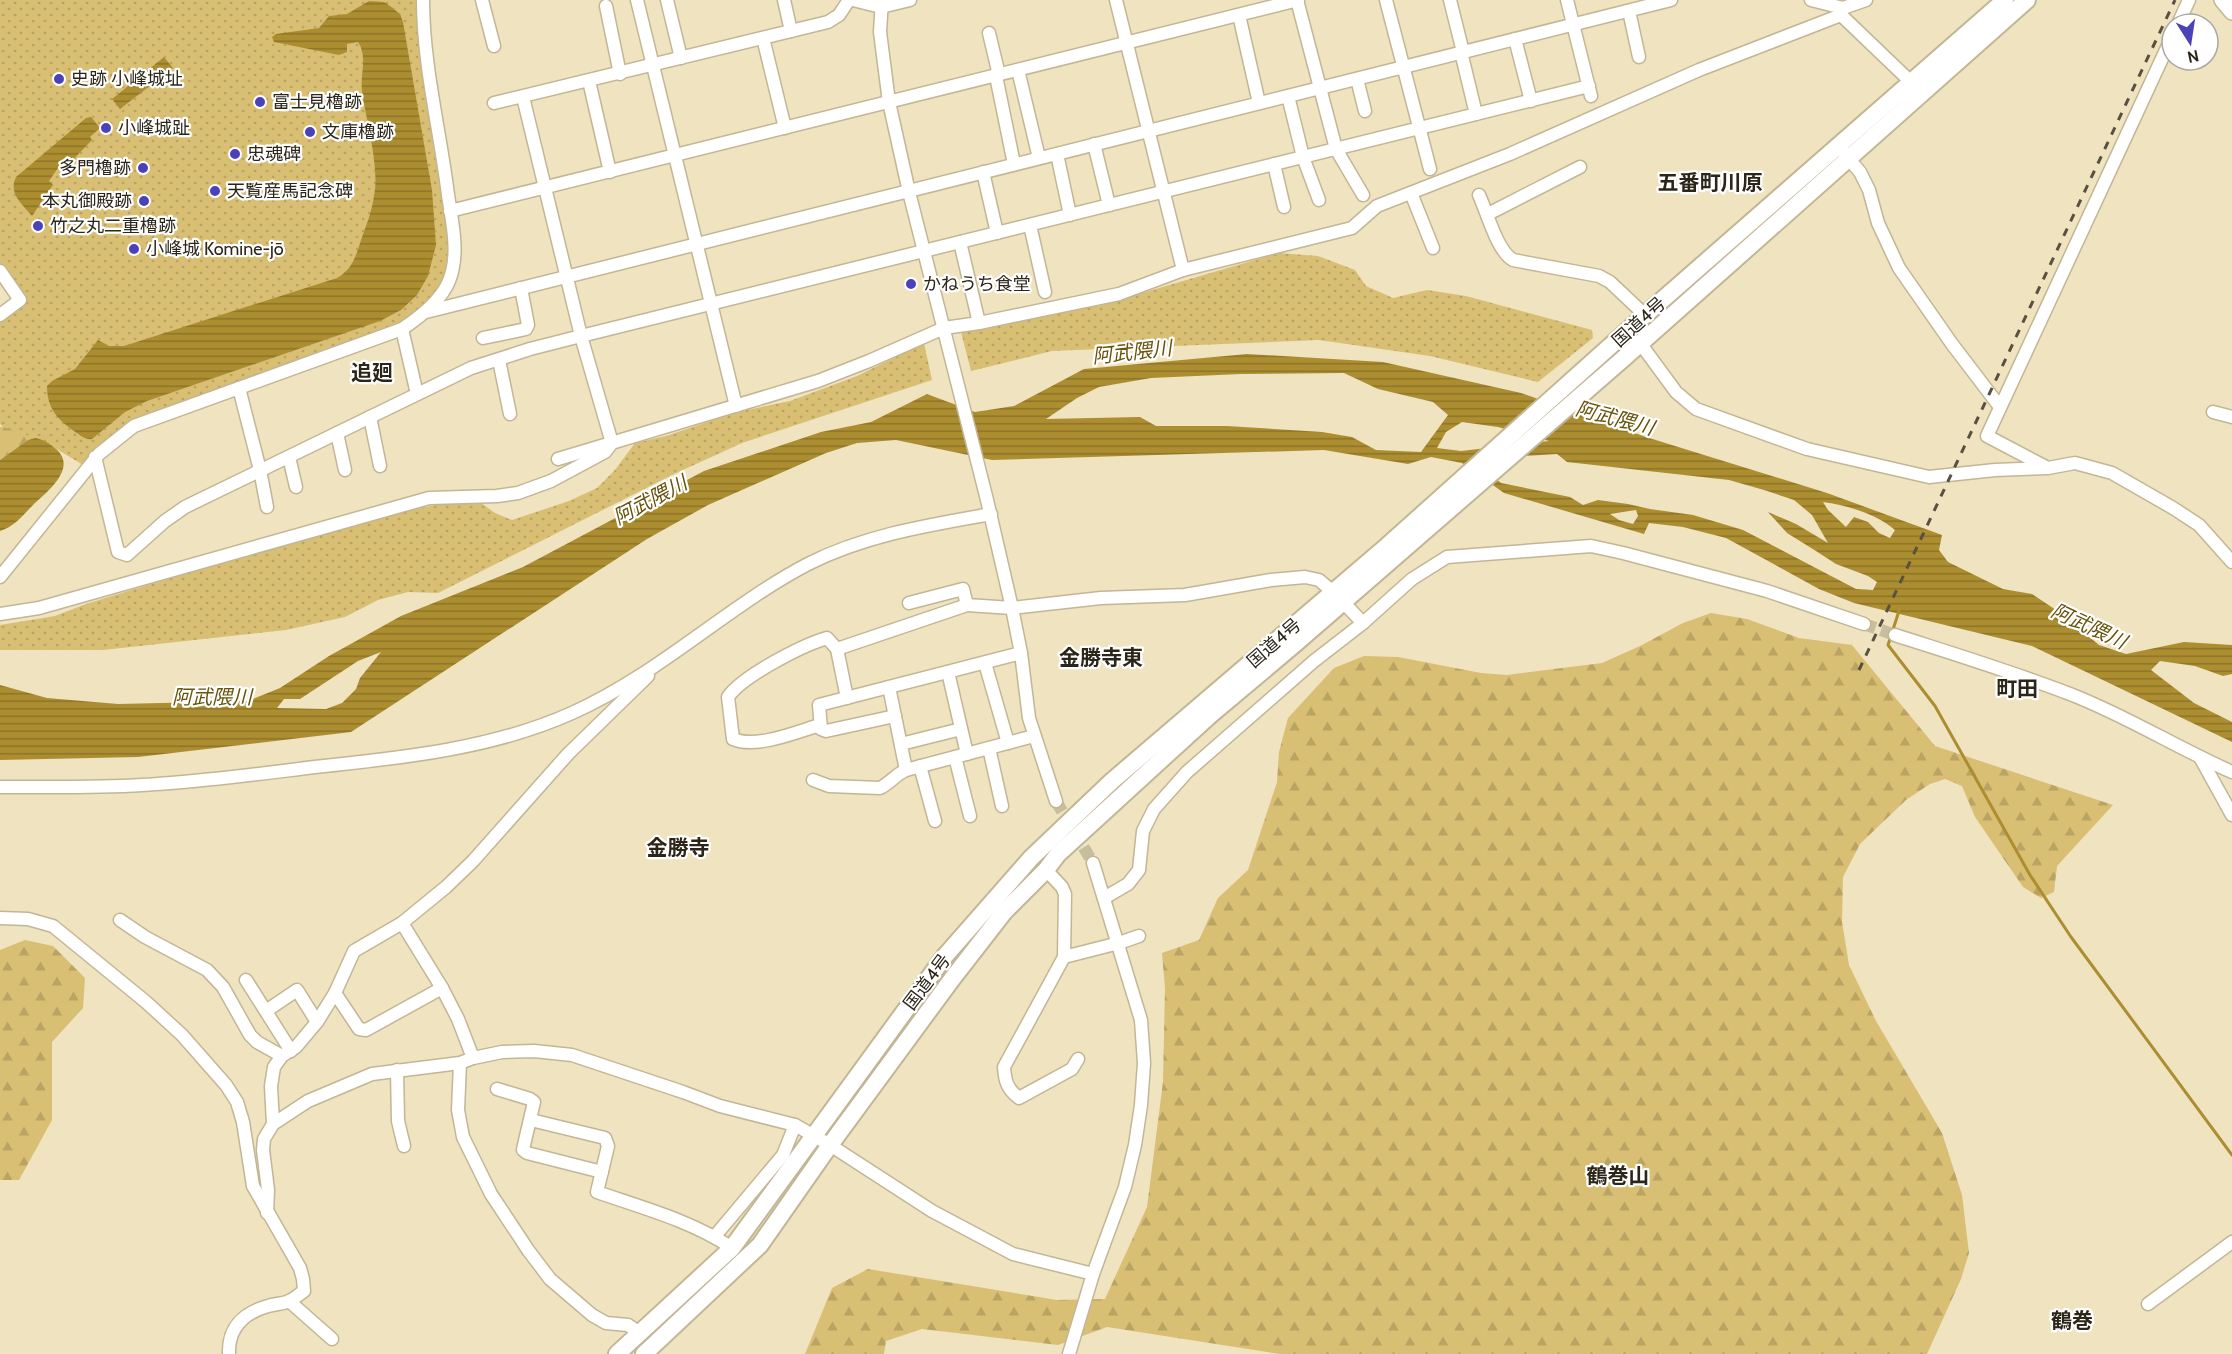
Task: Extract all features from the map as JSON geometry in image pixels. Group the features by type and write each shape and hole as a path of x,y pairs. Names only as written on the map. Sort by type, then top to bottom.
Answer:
{"highway":[{"name":"国道4号","path":"616,1354 732,1248 945,956 1031,858 1112,781 1463,498 1624,358 1844,153 1912,83 2005,0"},
{"name":"国道4号","path":"644,1354 760,1245 830,1144 965,962 1004,912 1046,870 1058,854 1338,597 1443,497 1645,315 2027,0"}],"main road":[{"path":"2222,0 2232,12"}],"street":[{"path":"0,577 95,457 134,426 402,329 426,312 449,282 454,247 423,34 423,0"},
{"path":"482,0 494,46"},
{"path":"637,0 736,406"},
{"path":"667,0 681,58"},
{"path":"784,0 791,31"},
{"path":"494,103 834,20 849,0"},
{"path":"853,0 881,4 910,0"},
{"path":"1116,0 1183,270"},
{"path":"450,211 1239,15 1256,5 1298,0 1336,149 1363,195"},
{"path":"1386,0 1430,169"},
{"path":"1450,0 1476,114"},
{"path":"95,457 118,552 123,555 130,552 165,521 185,507 471,368 581,336 1531,100 1590,91 1567,0"},
{"path":"1811,0 1842,11 1912,83"},
{"path":"558,459 818,381 945,332 1119,294 1183,270 1352,228 1377,206 1510,154 1699,70 1866,0"},
{"path":"426,312 1663,1"},
{"path":"881,4 880,32 889,102 909,192 991,514 1021,653 1029,718 1056,801"},
{"path":"606,6 620,74"},
{"path":"1629,11 1639,57"},
{"path":"1239,15 1259,103"},
{"path":"989,33 1014,164"},
{"path":"763,38 785,128"},
{"path":"1515,39 1531,100"},
{"path":"2048,468 1986,436 2160,63"},
{"path":"1018,70 1038,158"},
{"path":"1357,79 1365,111"},
{"path":"589,81 610,172"},
{"path":"1288,96 1304,157 1319,200"},
{"path":"523,97 581,336 612,443"},
{"path":"1094,144 1109,205"},
{"path":"1844,153 1860,172 1869,190 1878,223 1899,268 2000,407"},
{"path":"1057,154 1070,215"},
{"path":"1274,164 1284,207"},
{"path":"1488,214 1580,167"},
{"path":"983,172 997,233"},
{"path":"1411,193 1433,248"},
{"path":"1479,195 1497,239 1508,257 1513,260 1599,276 1610,282 1645,315"},
{"path":"1030,225 1045,292"},
{"path":"960,242 979,323"},
{"path":"0,271 20,300 0,315"},
{"path":"483,338 526,329 528,325 520,288"},
{"path":"402,329 417,394"},
{"path":"1640,343 1676,392 1696,409 1807,449 1929,477 2015,468 2048,468 2075,463 2112,473 2199,525 2232,561"},
{"path":"499,360 510,414"},
{"path":"238,388 260,470 267,507"},
{"path":"2213,412 2232,417"},
{"path":"370,417 380,466"},
{"path":"337,433 345,470"},
{"path":"0,614 39,608 429,498 518,493 551,481 605,452 612,443"},
{"path":"289,457 296,488"},
{"path":"0,787 94,788 146,785 364,762 501,737 547,723 589,704 655,667 783,578 830,554 867,540 991,514"},
{"path":"1104,898 1128,884 1139,870 1143,831 1154,809 1187,772 1412,579 1447,556 1590,546 1623,552 1767,591 1864,624"},
{"path":"837,650 968,604 1012,608 1101,598 1185,595 1271,580 1305,577 1319,580 1363,623"},
{"path":"909,603 963,589 968,604"},
{"path":"1895,635 2071,694 2139,724 2201,759 2232,772"},
{"path":"820,726 764,741 742,743 734,739 728,697 733,690 777,661 818,640 827,638 837,650 847,698"},
{"path":"895,716 826,731 820,726 819,705 1021,653"},
{"path":"985,663 1008,743"},
{"path":"273,1124 271,1086 274,1067 318,1022 335,993 354,951 402,923 446,887 473,861 568,754 655,667"},
{"path":"948,672 961,729 961,755 970,816"},
{"path":"889,687 906,770"},
{"path":"901,744 961,729"},
{"path":"813,780 829,786 880,788 886,785 894,775 906,770 1034,736"},
{"path":"989,748 1002,806"},
{"path":"2201,759 2232,814"},
{"path":"920,766 935,821"},
{"path":"1069,1354 1093,1274 1125,1187 1135,1145 1144,1063 1141,1020 1093,863"},
{"path":"1046,870 1062,887 1065,894 1064,957 1004,1067 1005,1081 1010,1091 1019,1098 1072,1069 1078,1059"},
{"path":"0,918 28,919 53,926 112,973 182,1035 226,1084 237,1102 243,1122 253,1186 300,1268 304,1291 289,1301 266,1306 248,1315 236,1325 228,1340 229,1354"},
{"path":"120,920 145,938 207,970 223,987 250,1035 257,1042 287,1054"},
{"path":"402,923 442,988 458,1019 473,1058"},
{"path":"1064,957 1139,936"},
{"path":"246,980 266,1011 287,1054"},
{"path":"335,993 359,1029 366,1030 442,988"},
{"path":"266,1011 297,990 318,1022"},
{"path":"267,1213 268,1190 263,1150 264,1139 273,1124 308,1101 372,1074 460,1063 502,1052 534,1052 572,1056 720,1106 795,1125 830,1144 932,1211 1013,1254 1093,1274"},
{"path":"460,1063 458,1110 463,1137 491,1194 528,1250 550,1279 592,1315 606,1323 628,1325 640,1333"},
{"path":"398,1070 398,1121 404,1146"},
{"path":"497,1089 534,1102 523,1150 527,1153 602,1172"},
{"path":"531,1120 605,1138 608,1146 597,1192 677,1220 715,1236 732,1248"},
{"path":"715,1236 783,1155 795,1125"},
{"path":"2148,1304 2232,1242"},
{"path":"289,1301 332,1339"}],"green space":[{"path":"0,0 421,0 451,236 449,272 437,294 404,324 140,419 85,466 43,441 3,427 0,424 0,317 24,300 0,267"},
{"path":"1279,253 1318,256 1355,270 1366,286 1393,298 1427,290 1466,296 1592,330 1593,338 1538,382 1430,356 1319,340 1052,351 971,371 961,332 1101,305"},
{"path":"924,343 932,380 742,443 672,475 438,593 408,592 378,600 345,617 286,630 103,650 0,650 0,625 55,616 86,604 219,563 382,516 473,497 495,513 512,520 569,501 597,488 615,470 635,443 666,436 737,412 790,401 857,376"},
{"path":"0,427 35,438 28,440 0,460"},
{"path":"1711,613 1747,619 1799,638 1852,645 1935,746 2113,805 2057,866 2054,892 2041,898 2023,887 1975,817 1962,786 1945,779 1930,784 1906,800 1860,844 1843,877 1842,922 1849,965 1876,1021 1942,1133 1962,1195 1969,1253 1961,1279 1927,1354 1280,1354 1107,1327 1058,1345 922,1329 886,1341 884,1354 805,1354 832,1288 868,1269 1057,1300 1105,1299 1147,1207 1163,1082 1165,988 1162,953 1199,940 1218,898 1248,870 1277,782 1279,752 1288,718 1334,668 1364,656 1398,657 1481,673 1507,675 1602,663 1683,623"},
{"path":"25,940 53,946 85,978 83,1008 52,1042 52,1120 19,1180 0,1180 0,950"}],"water":[{"path":"369,1 384,2 400,14 403,22 432,190 436,245 428,276 417,295 401,310 380,321 147,401 125,412 92,439 80,436 54,412 47,394 47,386 75,369 98,340 109,346 124,346 337,278 350,267 369,218 375,184 374,158 362,91 363,53 358,42 347,44 347,52 339,55 274,42 272,37 276,34 319,28 329,16 347,14"},
{"path":"164,57 173,68 120,109 112,99"},
{"path":"91,117 100,128 90,137 92,140 63,170 58,168 49,181 53,185 32,216 20,203 15,193 16,177 86,118"},
{"name":"阿武隈川","path":"1247,354 1383,362 1521,393 1646,437 1827,493 1942,535 1939,550 1948,562 2003,589 2032,594 2059,612 2099,645 2126,654 2184,642 2232,645 2232,674 2223,676 2195,666 2160,661 2151,670 2194,703 2232,722 2232,742 2032,646 1854,603 1819,589 1726,538 1683,527 1649,523 1644,534 1504,493 1462,463 1431,457 1408,464 1324,450 992,460 896,440 857,443 826,453 708,505 647,539 351,732 138,757 0,760 0,685 47,698 118,704 248,701 280,688 329,656 401,616 523,567 704,471 821,432 871,422 927,394 975,412 1014,406 1084,369","holes":["1344,373 1378,389 1433,402 1448,415 1421,452 1376,450 1352,437 1322,432 1227,426 1156,426 1140,417 1046,419 1077,398 1099,387 1151,378","1462,422 1498,427 1549,441 1461,451 1437,448 1446,432","1557,454 1567,462 1729,480 1794,500 1812,515 1828,543 1796,524 1768,512 1787,533 1836,564 1868,576 1877,582 1873,590 1856,589 1743,530 1693,515 1598,500 1583,505 1570,497 1501,483 1471,459","1823,502 1861,511 1888,524 1895,530 1890,538 1879,533 1868,522 1854,517 1846,527","1636,510 1638,516 1633,524 1619,520 1610,514","381,652 360,678 356,689 342,703 326,709 277,708 284,699 300,699 358,661"]},
{"path":"35,438 49,444 62,456 64,464 62,472 52,487 22,517 10,527 0,531 0,460 28,440"}],"waterway":[{"path":"1899,611 1888,645 1935,706 2030,875 2071,937 2232,1155"}],"tunnel":[{"path":"1864,624 1895,635"},
{"path":"1056,801 1093,863"}],"railway":[{"path":"1859,670 2175,0"}],"place":[{"name":"史跡 小峰城址","path":"59,79"},
{"name":"富士見櫓跡","path":"260,102"},
{"name":"小峰城趾","path":"106,128"},
{"name":"文庫櫓跡","path":"310,132"},
{"name":"忠魂碑","path":"235,154"},
{"name":"多門櫓跡","path":"143,168"},
{"name":"天覧産馬記念碑","path":"215,191"},
{"name":"本丸御殿跡","path":"144,201"},
{"name":"竹之丸二重櫓跡","path":"38,226"},
{"name":"小峰城 Komine-jō","path":"134,249"},
{"name":"かねうち食堂","path":"911,284"}],"district":[{"name":"五番町川原","path":"1710,182"},
{"name":"追廻","path":"372,372"},
{"name":"金勝寺東","path":"1101,657"},
{"name":"町田","path":"2017,688"},
{"name":"金勝寺","path":"678,847"},
{"name":"鶴巻山","path":"1618,1175"},
{"name":"鶴巻","path":"2072,1320"}]}
